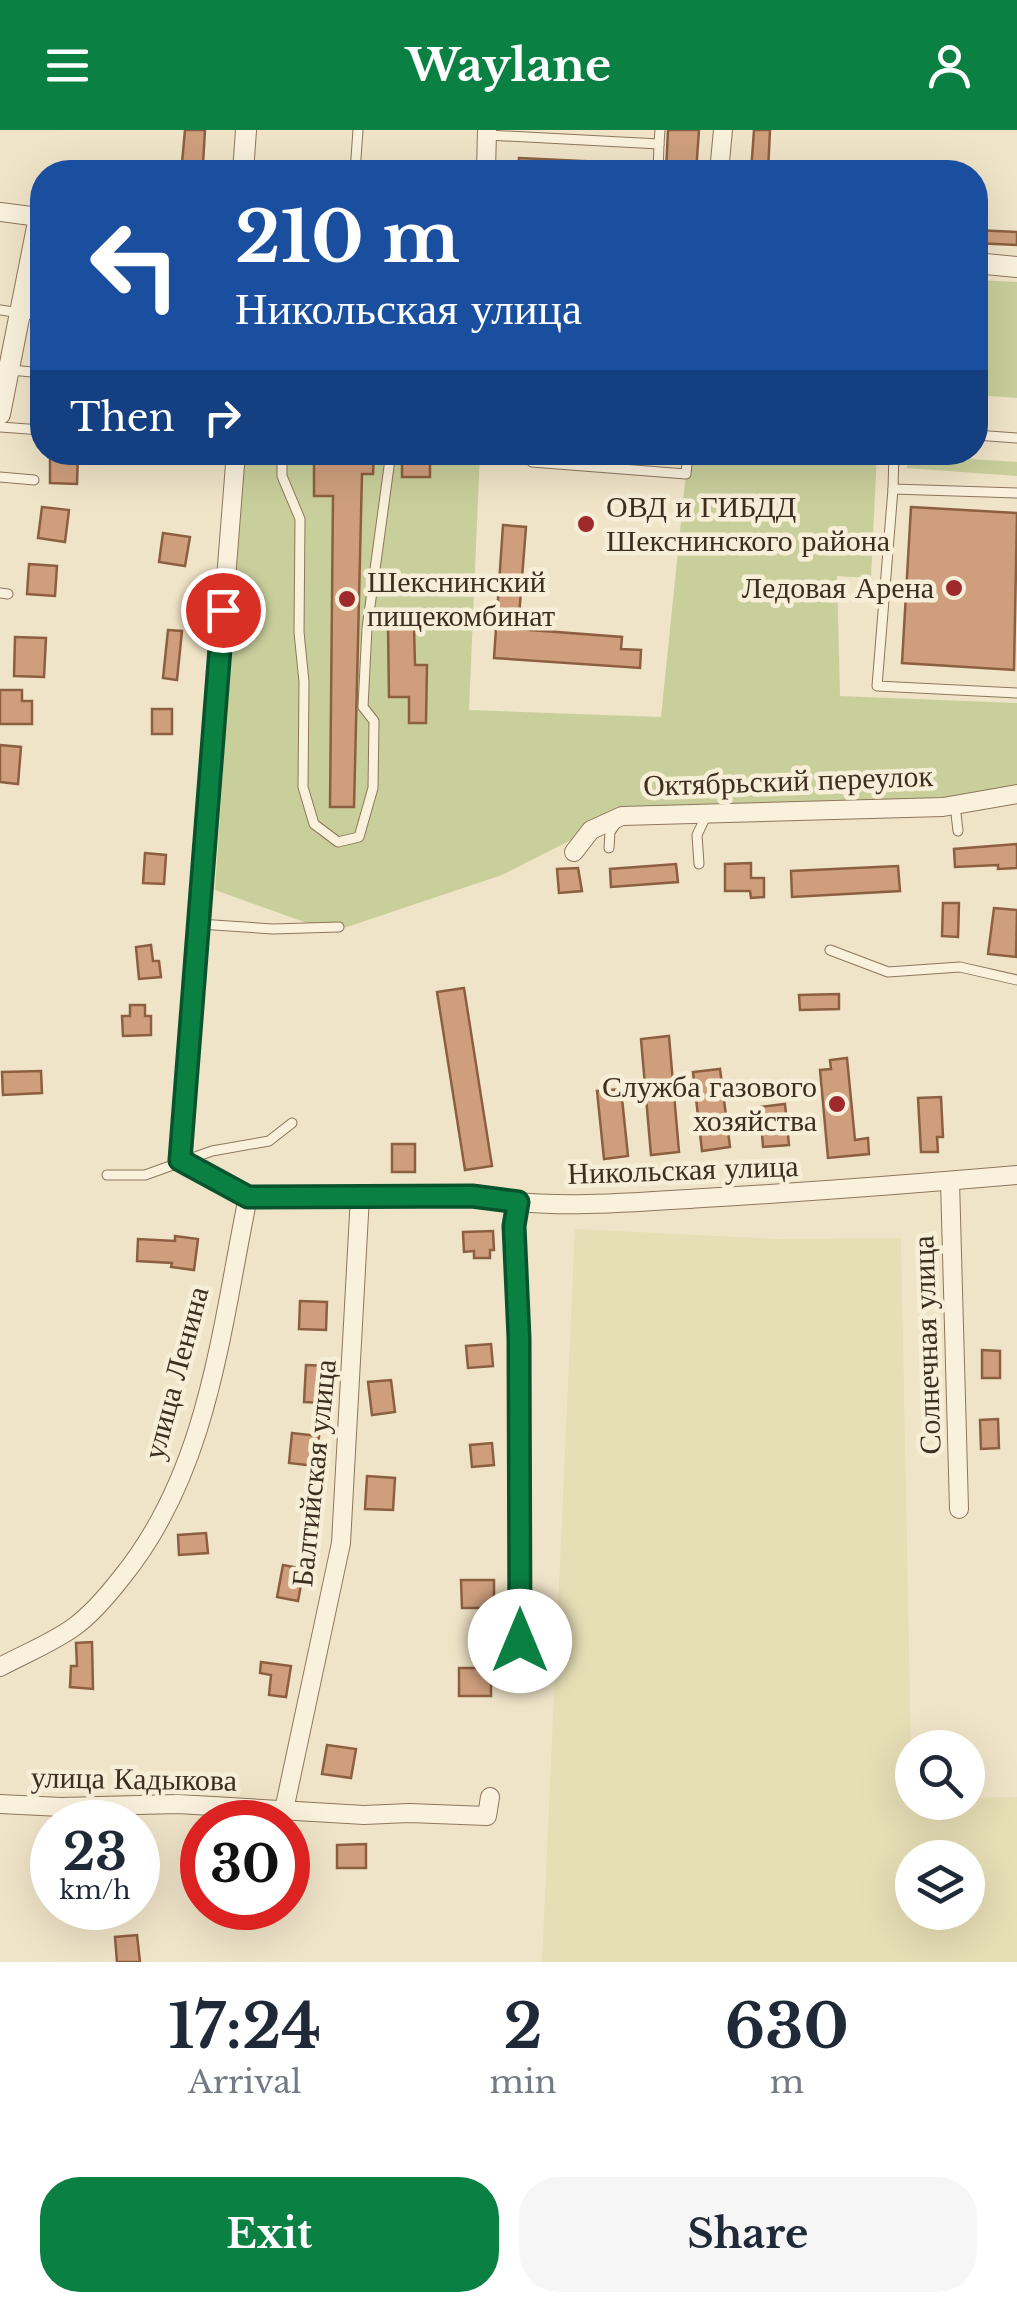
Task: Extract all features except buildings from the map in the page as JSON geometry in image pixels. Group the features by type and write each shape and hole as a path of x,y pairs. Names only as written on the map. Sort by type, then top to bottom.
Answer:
{"street":[{"path":"244,160 246,130"},
{"path":"720,160 723,130"},
{"path":"486,160 487,133"},
{"path":"0,212 30,216"},
{"path":"0,414 10,312 30,251"},
{"path":"988,264 1017,266"},
{"path":"180,1160 235,465"},
{"name":"Октябрьский переулок","path":"574,852 591,830 622,816 955,805 1017,794"},
{"name":"Никольская улица","path":"180,1160 248,1197 472,1196 518,1202 595,1204 836,1192 1017,1175"},
{"name":"Солнечная улица","path":"950,1181 960,1508"},
{"name":"Балтийская улица","path":"286,1800 341,1543 360,1196"},
{"name":"улица Ленина","path":"0,1667 75,1626 106,1597 146,1545 194,1448 225,1323 248,1197"},
{"path":"518,1202 514,1226 519,1338 520,1641"},
{"name":"улица Кадыкова","path":"310,1812 487,1816 490,1797"},
{"name":"улица Кадыкова","path":"0,1804 180,1804"}],"lane":[{"path":"357,160 358,130"},
{"path":"658,160 660,130"},
{"path":"487,133 566,134 659,144"},
{"path":"5,370 30,371"},
{"path":"0,426 30,429"},
{"path":"988,436 1017,438"},
{"path":"282,465 282,476 300,519 303,786 314,824 338,842 360,837 373,788 374,721 363,708 366,648 389,465"},
{"path":"570,465 686,474 687,465"},
{"path":"894,465 877,686 1017,693"},
{"path":"0,478 34,480"},
{"path":"893,489 1017,493"},
{"path":"955,805 958,831"},
{"path":"698,864 698,835 706,814"},
{"path":"610,848 610,832 622,816"},
{"path":"199,924 273,929 339,927"},
{"path":"830,950 888,972 960,967 1017,980"},
{"path":"107,1175 145,1176 180,1160 269,1141 292,1124"}],"shaded area":[{"path":"575,1229 778,1239 901,1238 911,1730 895,1730 895,1820 985,1820 985,1798 1017,1797 1017,1962 542,1962"}],"green space":[{"path":"988,281 1017,282 1017,398 988,396"},
{"path":"988,460 1017,462 1017,476 907,468 988,465"},
{"path":"243,465 479,465 469,710 661,717 687,465 876,465 871,578 837,576 840,696 1017,703 1017,791 921,802 701,811 591,830 502,875 332,932 215,890"}],"place":[{"name":"ОВД и ГИБДД Шекснинского района","path":"586,524"},
{"name":"Ледовая Арена","path":"954,588"},
{"name":"Шекснинский пищекомбинат","path":"347,599"},
{"name":"Служба газового хозяйства","path":"837,1104"}],"route":[{"path":"223,610 180,1160 248,1197 472,1196 518,1202 514,1226 519,1338 520,1641"}]}
